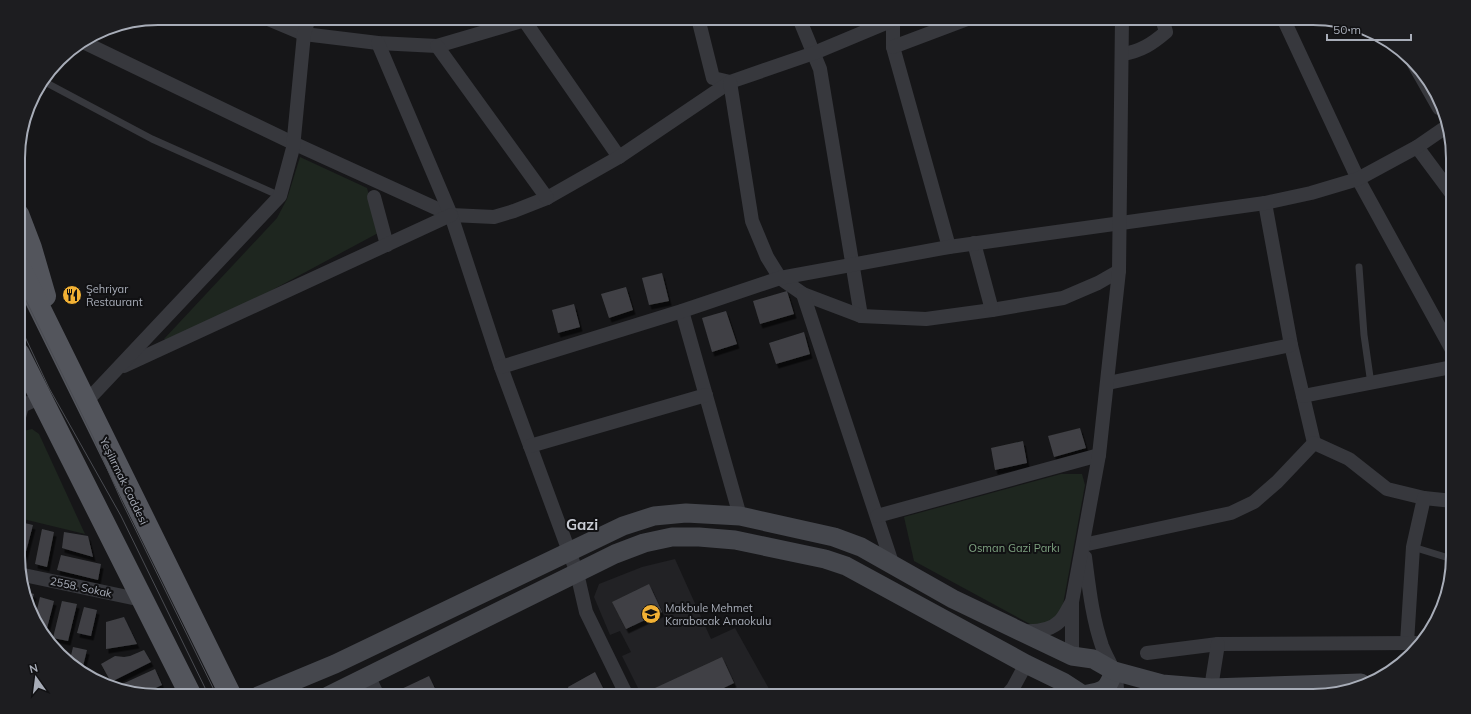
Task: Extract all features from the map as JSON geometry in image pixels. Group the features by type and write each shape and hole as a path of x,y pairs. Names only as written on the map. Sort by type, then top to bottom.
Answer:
{"main road":[{"path":"25,232 31,248 60,352"},
{"name":"Yeşilırmak Caddesi","path":"25,279 85,403 228,689"},
{"path":"25,406 142,600 187,689"},
{"path":"275,689 335,664 623,526 654,516 686,513 740,516 834,537 861,548 954,599 1072,656 1093,659 1114,671 1162,684 1211,688 1350,683"},
{"path":"342,689 615,554 644,543 672,537 735,540 825,559 846,566 1075,689"},
{"path":"1063,682 1064,668 1072,656"},
{"path":"1105,689 1110,683 1114,671"}],"street":[{"path":"283,25 304,34 378,43 437,46 508,25"},
{"path":"85,403 280,196 293,143 304,34 307,25"},
{"path":"532,25 619,157"},
{"path":"700,25 713,78 730,82"},
{"path":"802,25 820,69 861,316"},
{"path":"88,45 293,143 451,215 494,217 547,198 619,157 730,82 814,52 879,25"},
{"path":"893,25 893,47 949,246"},
{"path":"893,47 951,25"},
{"path":"1072,656 1072,602 1084,545 1099,455 1119,271 1121,222 1122,25"},
{"path":"1123,54 1131,53 1148,46 1166,32 1164,25"},
{"path":"1285,25 1358,179 1446,339"},
{"path":"378,43 451,215 501,367 577,573 586,612 624,689"},
{"path":"437,46 547,198"},
{"path":"730,82 752,221 767,257 780,278 803,294 861,316 926,319 1063,298 1098,283 1119,271"},
{"path":"501,367 682,311 780,278 949,246 1265,203 1312,193 1358,179 1417,147 1443,129"},
{"path":"1417,147 1446,186"},
{"path":"374,197 387,245"},
{"path":"1265,203 1291,345 1314,443"},
{"path":"117,370 451,215"},
{"path":"974,243 992,310"},
{"path":"803,294 878,516 893,566"},
{"path":"682,311 740,516"},
{"path":"1108,383 1291,345"},
{"path":"1303,396 1446,368"},
{"path":"530,446 706,395"},
{"path":"1314,443 1349,459 1387,489 1424,498 1446,500"},
{"path":"1084,545 1231,513 1254,502 1277,482 1314,443"},
{"path":"878,516 1099,455"},
{"path":"1147,653 1218,644 1412,643 1413,547 1424,498"},
{"path":"1084,545 1091,602 1102,646 1114,671 1117,689"},
{"name":"2558. Sokak","path":"26,576 142,600"},
{"path":"1018,631 1035,632 1049,628 1060,621 1072,602"},
{"path":"1211,688 1218,644"},
{"path":"1012,689 1026,664"},
{"path":"368,676 374,689"}],"lane":[{"path":"47,84 152,140 280,196"},
{"path":"1359,267 1364,335 1371,384"},
{"path":"1413,547 1446,557"}],"shaded area":[{"name":"Makbule Mehmet Karabacak Anaokulu","path":"675,559 711,639 735,628 769,689 638,689 622,656 631,652 620,631 610,635 594,597 599,584 642,567"}],"green space":[{"path":"300,157 367,188 380,232 218,319 173,345 164,339 277,218 287,199"},
{"path":"32,429 39,434 85,534 25,519 25,431"},
{"name":"Osman Gazi Parkı","path":"1061,474 1082,474 1085,485 1062,610 1056,619 1049,624 1041,627 1030,624 914,561 904,517"}],"building":[{"path":"662,273 669,301 649,305 642,278"},
{"path":"626,287 633,310 609,318 601,294"},
{"path":"787,291 794,314 760,324 753,301"},
{"path":"574,304 580,327 558,333 552,310"},
{"path":"726,311 737,344 712,352 702,318"},
{"path":"804,332 810,354 776,364 769,343"},
{"path":"1080,428 1086,448 1054,457 1048,436"},
{"path":"1023,441 1027,463 995,470 991,448"},
{"path":"25,523 33,525 25,555"},
{"path":"42,529 54,532 47,567 35,564"},
{"path":"64,532 88,536 93,557 62,548"},
{"path":"61,555 101,564 98,580 57,570"},
{"path":"649,584 662,612 626,629 612,602"},
{"path":"40,597 54,601 47,629 43,623 37,611"},
{"path":"62,601 77,604 68,641 53,638"},
{"path":"84,607 97,610 91,636 77,633"},
{"path":"124,617 137,644 106,649 106,622"},
{"path":"73,647 87,650 83,666 71,656"},
{"path":"144,650 151,662 113,681 110,680 101,664 115,656 130,656"},
{"path":"722,657 734,683 722,689 655,688"},
{"path":"155,669 162,685 154,689 140,688 123,684"},
{"path":"595,672 604,689 569,689 568,687"},
{"path":"429,676 435,689 401,689"}],"tram line":[{"path":"25,298 214,689"},
{"path":"25,337 49,388 121,516 206,689"}],"place":[{"name":"Şehriyar Restaurant","path":"72,295"},
{"name":"Makbule Mehmet Karabacak Anaokulu","path":"651,614"}],"district":[{"name":"Gazi","path":"582,524"}]}
